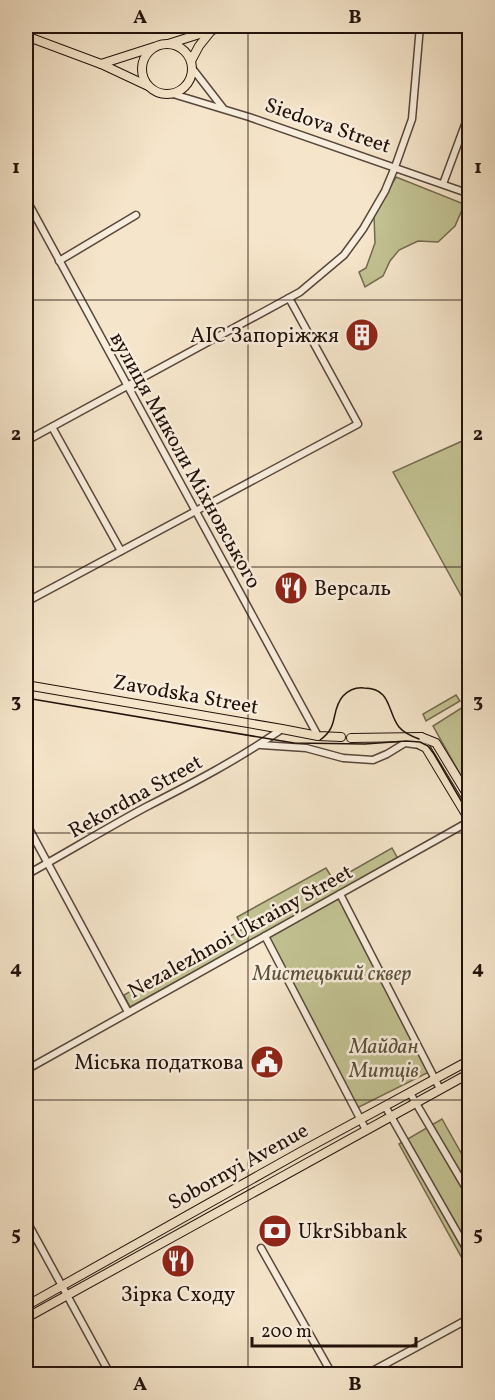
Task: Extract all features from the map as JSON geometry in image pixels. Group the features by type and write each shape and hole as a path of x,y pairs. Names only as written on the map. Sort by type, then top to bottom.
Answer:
{"main road":[{"path":"101,63 225,26"},
{"path":"191,64 199,46 211,31"},
{"path":"26,36 101,63 156,92 165,94 173,94 181,90 191,77 191,64 187,54 181,48 174,45 163,45 147,55 142,72 149,87"},
{"name":"Zavodska Street","path":"26,685 318,736 341,737"},
{"path":"351,738 436,743 470,799"},
{"path":"420,741 470,821"},
{"name":"Sobornyi Avenue","path":"26,1305 470,1059"},
{"name":"Sobornyi Avenue","path":"26,1318 470,1073"}],"street":[{"path":"26,441 300,292 344,255 363,229 385,191 412,119 420,26"},
{"path":"191,64 223,109"},
{"name":"Siedova Street","path":"173,94 470,194"},
{"path":"443,184 470,111"},
{"name":"вулиця Миколи Міхновського","path":"26,199 318,736"},
{"path":"59,261 136,215"},
{"path":"26,602 358,424 289,298"},
{"path":"52,427 121,551"},
{"name":"Rekordna Street","path":"26,875 191,785 260,745 282,729"},
{"path":"260,745 306,748 343,758 373,760 405,743 420,741"},
{"name":"Nezalezhnoi Ukrainy Street","path":"26,1070 470,821"},
{"path":"26,824 128,1012"},
{"path":"340,894 441,1089"},
{"path":"265,936 366,1130"},
{"path":"410,1092 470,1195"},
{"path":"385,1106 470,1256"},
{"path":"26,1220 110,1374"},
{"path":"261,1248 332,1374"},
{"path":"367,1374 470,1318"}],"green space":[{"path":"396,177 469,206 462,210 455,226 438,242 418,241 399,250 390,261 383,276 365,287 359,272 366,268 375,243 374,215"},
{"path":"469,438 469,610 393,472"},
{"path":"456,695 460,701 426,721 423,714"},
{"path":"463,707 469,707 469,790 433,726"},
{"path":"392,848 398,859 130,1007 124,995 243,929 237,917 326,868 334,881"},
{"name":"Мистецький сквер","path":"340,894 431,1071 355,1109 265,936"},
{"path":"442,1119 469,1167 469,1271 399,1144"}],"tram line":[{"path":"320,740 333,724 337,707 343,696 353,689 361,688 380,692 388,702 399,727 419,739"},
{"path":"26,698 294,743 420,742 428,746 434,754 470,816"}],"place":[{"name":"АІС Запоріжжя","path":"362,335"},
{"name":"Версаль","path":"291,588"},
{"name":"Міська податкова","path":"267,1062"},
{"name":"UkrSibbank","path":"275,1231"},
{"name":"Зірка Сходу","path":"178,1261"}],"park label":[{"name":"Майдан Митців","path":"384,1058"}]}
